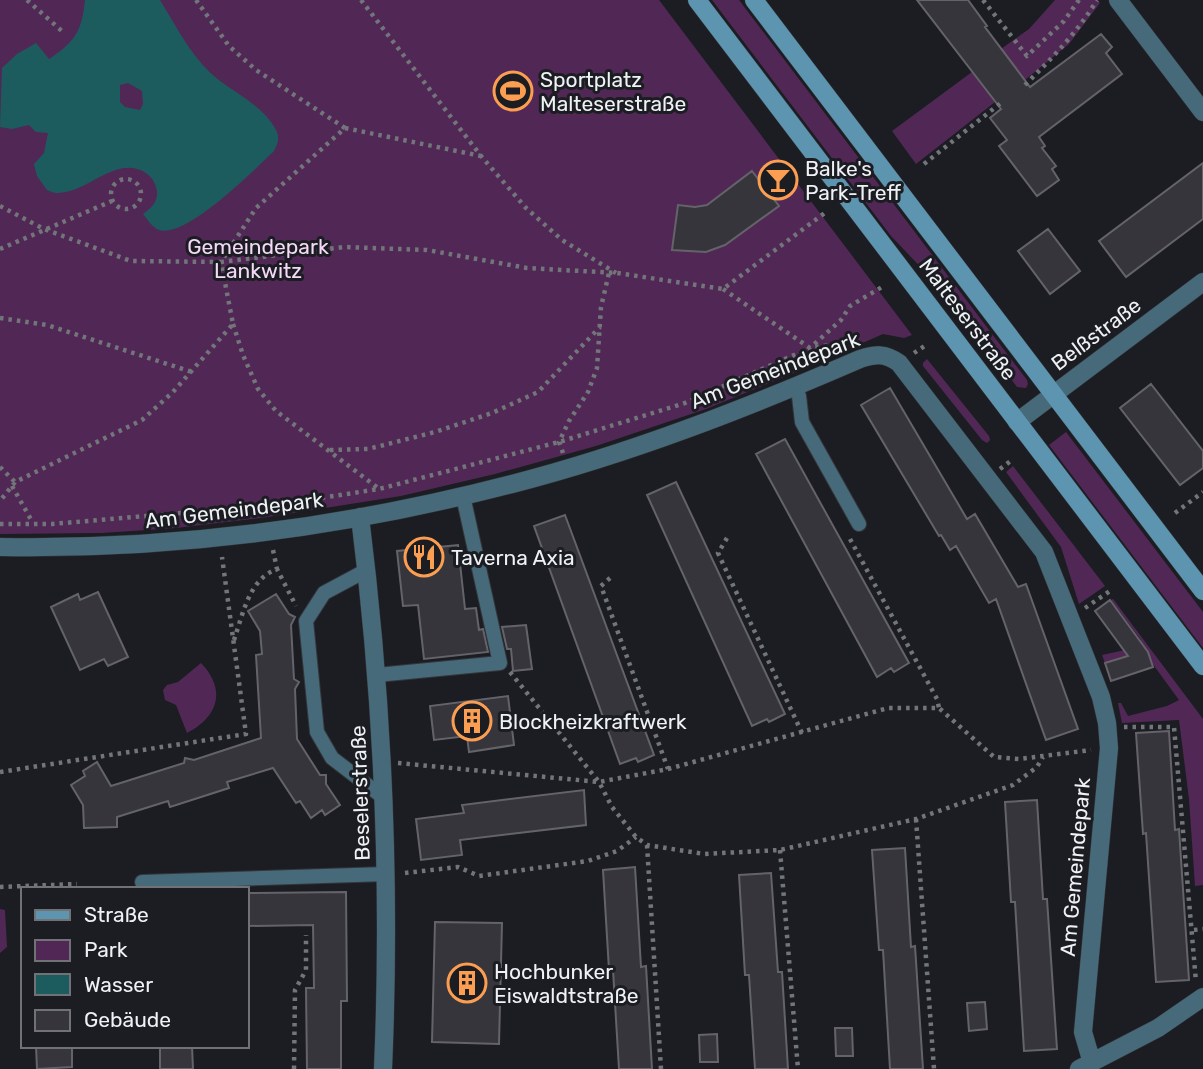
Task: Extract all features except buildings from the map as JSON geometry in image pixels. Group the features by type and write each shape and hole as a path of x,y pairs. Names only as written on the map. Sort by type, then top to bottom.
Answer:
{"main road":[{"name":"Malteserstraße","path":"697,0 1203,666"},
{"name":"Malteserstraße","path":"754,0 1203,591"}],"street":[{"path":"1118,0 1203,112"},
{"name":"Belßstraße","path":"1017,422 1203,282"},
{"name":"Am Gemeindepark","path":"0,547 77,547 201,540 360,517 463,496 568,468 694,426 875,355 889,356 899,363 1045,552 1101,697 1110,748 1083,1032 1085,1066"},
{"name":"Beselerstraße","path":"360,517 377,675 383,762 387,985 383,1069"},
{"path":"1085,1066 1157,1028 1200,992"}],"lane":[{"path":"795,387 799,396 802,422 859,524"},
{"path":"377,675 500,663 463,496"},
{"path":"367,570 324,593 306,621 317,732 332,758 384,798"},
{"path":"142,882 386,874"}],"path":[{"path":"27,0 63,32"},
{"path":"196,0 229,46 256,70 345,128 481,156"},
{"path":"361,0 481,156 526,208 562,240 617,273"},
{"path":"983,0 1027,56 1064,21 1079,0"},
{"path":"1025,85 1063,48 1097,0"},
{"path":"924,164 1002,102"},
{"path":"345,128 256,208 221,262 233,324 258,389 276,411 379,489"},
{"path":"126,179 139,186 142,194 140,202 134,207 127,210 119,208 113,201 113,187 118,181 126,179"},
{"path":"0,249 113,201"},
{"path":"0,206 44,229 131,261 221,262 344,247 427,250 527,268 617,273 723,289 810,348"},
{"path":"723,289 826,212"},
{"path":"568,468 559,442 569,421 589,392 597,368 601,307 609,273"},
{"path":"810,348 841,320 850,306 882,287"},
{"path":"0,318 47,325 192,372"},
{"path":"0,501 13,484 142,421 164,402 233,324"},
{"path":"330,450 368,449 435,432 492,413 538,392 600,327"},
{"path":"0,524 33,524 275,505 379,489 559,442 685,403 810,348 849,342"},
{"path":"0,467 13,484 33,524"},
{"path":"379,489 379,496"},
{"path":"1175,513 1203,492"},
{"path":"859,524 849,540 937,699 939,708 994,757 1019,759 1110,748"},
{"path":"727,538 718,553 802,733"},
{"path":"274,550 277,569 299,613 306,621"},
{"path":"0,772 246,734 222,557"},
{"path":"233,641 250,594 267,573 277,569"},
{"path":"610,578 601,586 668,769"},
{"path":"1082,610 1110,591"},
{"path":"500,663 514,676 599,782 612,807 636,837 647,845 704,854 780,850 916,819 1013,785 1037,767 1044,757"},
{"path":"383,762 599,782 668,769 888,708 939,708"},
{"path":"1119,727 1174,727 1200,992"},
{"path":"916,819 933,1069"},
{"path":"386,874 458,867 479,876 588,861 617,851 636,837"},
{"path":"647,845 661,1069"},
{"path":"780,850 798,1069"},
{"path":"0,887 77,884"},
{"path":"1194,930 1203,929"},
{"path":"294,1069 295,990 306,970 306,935"}],"green space":[{"name":"Gemeindepark Lankwitz","path":"0,0 659,0 912,335 904,338 883,334 706,409 596,446 401,496 176,528 102,533 0,534"},
{"path":"712,0 739,0 1027,380 1026,388 1017,387 952,300 891,236"},
{"path":"1055,0 1097,0 1100,3 1069,44 1025,80 1001,49 1029,29"},
{"path":"972,72 995,102 916,164 892,131"},
{"path":"927,359 989,436 987,443 923,366"},
{"path":"1066,432 1203,612 1203,648 1049,445"},
{"path":"1013,466 1105,586 1079,604 1061,547 1006,472"},
{"path":"1113,599 1203,719 1203,885 1195,886 1189,799 1179,720 1122,723 1118,703 1121,703 1128,716 1167,706 1179,700 1152,663 1147,649 1105,663 1102,655 1125,650 1141,640 1111,600"},
{"path":"201,663 214,683 215,702 206,719 187,733 176,705 165,700 163,690 167,685 178,682"},
{"path":"0,909 5,910 7,947 0,953"}],"water":[{"path":"85,0 160,0 184,40 206,68 264,114 276,130 278,136 274,151 220,201 186,224 171,230 159,230 150,223 143,214 155,202 157,189 146,173 135,168 113,171 68,192 56,193 47,190 37,176 34,164 44,153 48,133 36,132 29,125 12,129 0,127 2,68 17,54 36,43 49,59 58,53 76,35","holes":["128,83 142,91 143,104 140,110 125,107 120,102 120,85"]}],"place":[{"name":"Sportplatz Malteserstraße","path":"513,91"},
{"name":"Balke's Park-Treff","path":"778,180"},
{"name":"Taverna Axia","path":"424,557"},
{"name":"Blockheizkraftwerk","path":"472,721"},
{"name":"Hochbunker Eiswaldtstraße","path":"467,983"}]}
